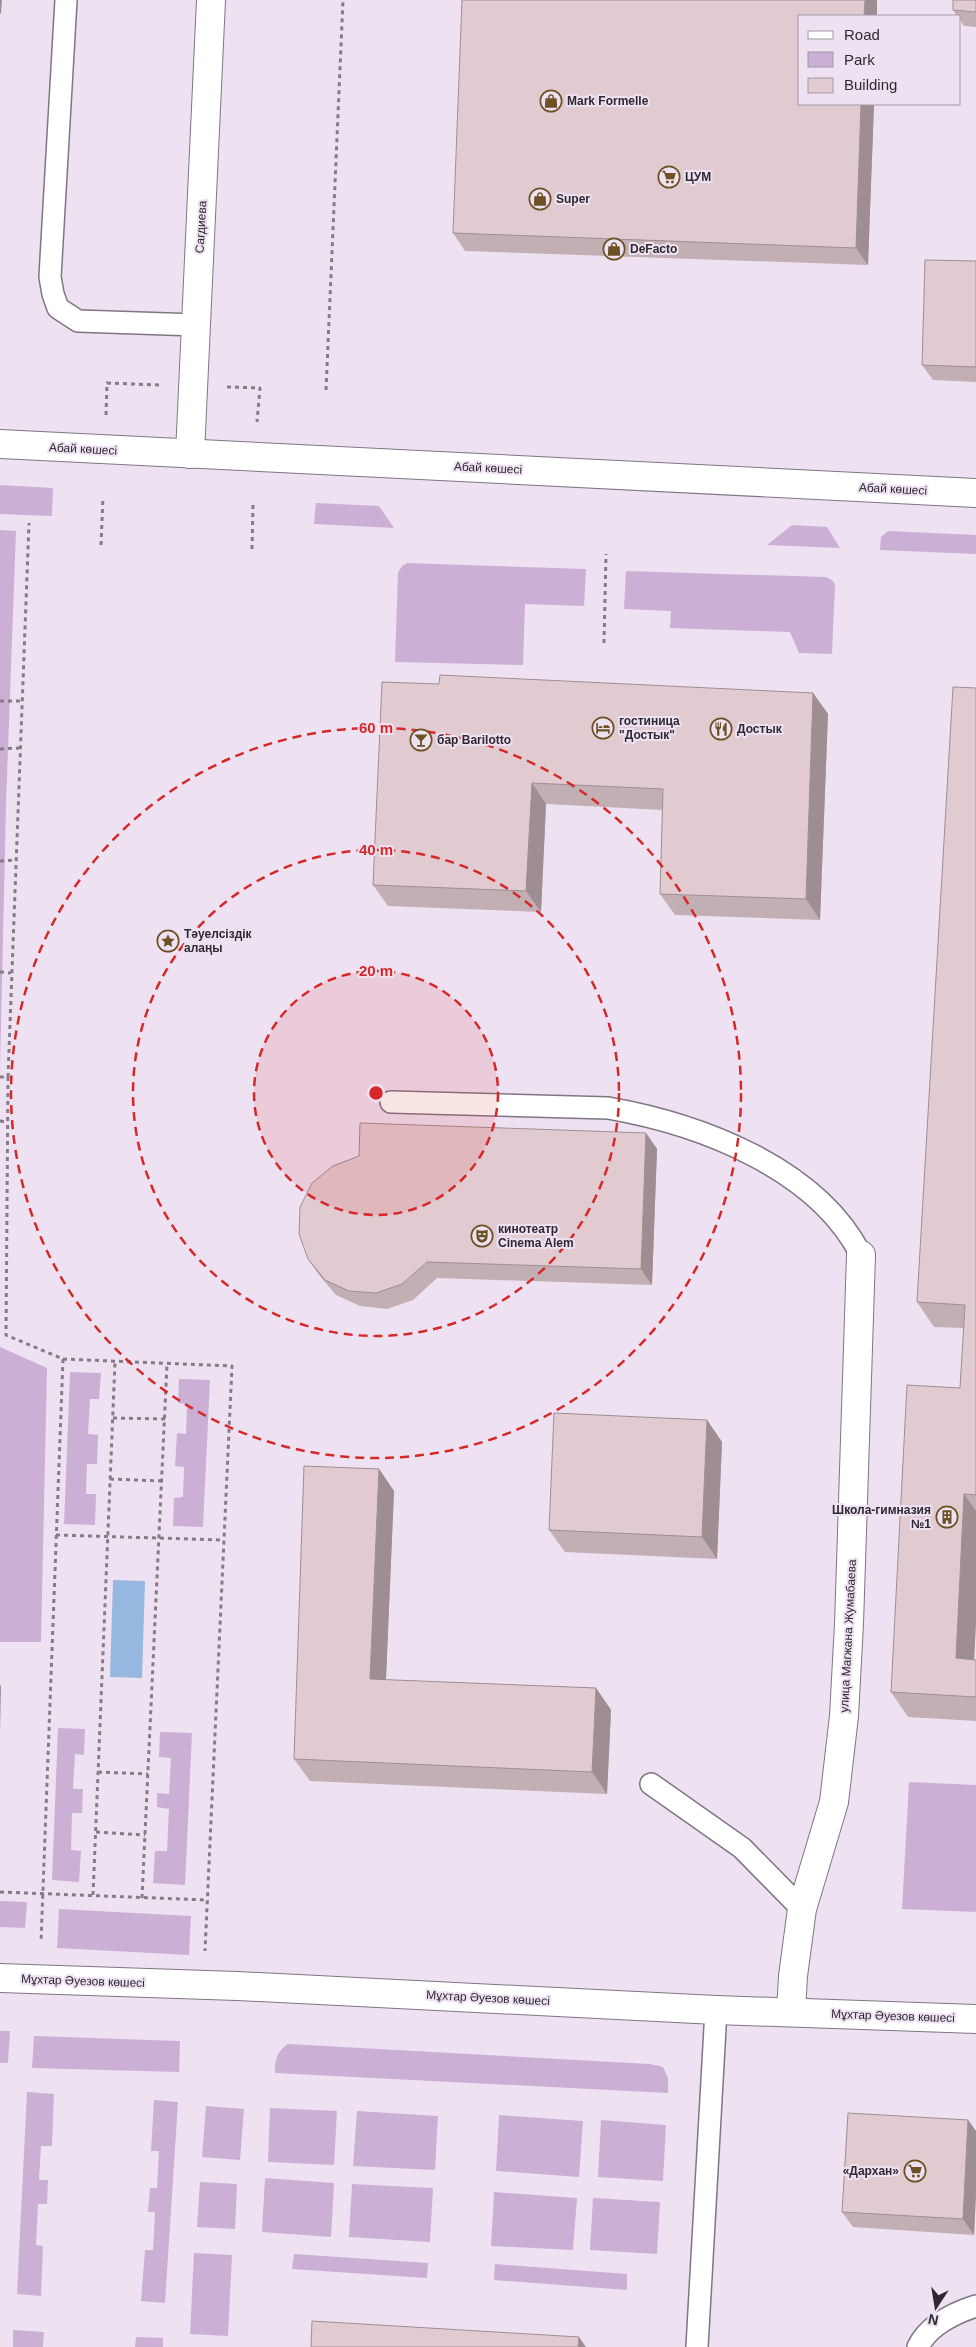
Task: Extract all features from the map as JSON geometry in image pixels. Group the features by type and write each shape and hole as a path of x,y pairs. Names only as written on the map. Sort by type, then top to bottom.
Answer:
{"street":[{"name":"Сагдиева","path":"190,454 211,0"},
{"name":"Абай көшесі","path":"0,444 976,493"},
{"name":"улица Магжана Жумабаева","path":"790,2012 802,1909 834,1802 844,1716 850,1614 861,1255"},
{"name":"Мұхтар Әуезов көшесі","path":"0,1978 237,1986 716,2010 976,2019"}],"lane":[{"path":"66,0 50,276 55,301 58,308 78,321 197,325"},
{"path":"391,1102 608,1108 643,1114 677,1125 728,1144 794,1180 834,1214 852,1237 861,1255"},
{"path":"651,1784 742,1848 802,1909"},
{"path":"697,2347 716,2010"},
{"path":"918,2347 923,2337 945,2320 976,2306"}],"path":[{"path":"326,390 343,0"},
{"path":"101,545 103,497"},
{"path":"252,549 253,505"},
{"path":"29,523 8,1076 6,1335 63,1359 232,1366 204,1954"},
{"path":"604,643 606,554"},
{"path":"0,701 21,701"},
{"path":"0,749 19,748"},
{"path":"0,862 15,860"},
{"path":"0,972 11,973"},
{"path":"0,1077 8,1076"},
{"path":"0,1121 8,1122"},
{"path":"41,1942 63,1359"},
{"path":"92,1896 115,1362"},
{"path":"142,1898 168,1364"},
{"path":"113,1418 165,1419"},
{"path":"110,1479 162,1481"},
{"path":"56,1535 224,1540"},
{"path":"98,1772 148,1774"},
{"path":"96,1832 145,1835"},
{"path":"0,1892 207,1900"}],"green space":[{"path":"0,485 53,488 52,516 0,514"},
{"path":"316,503 379,506 394,528 314,524"},
{"path":"792,525 827,527 840,548 767,545"},
{"path":"0,530 16,531 6,805 0,1069"},
{"path":"888,531 976,535 976,554 880,550 881,537"},
{"path":"407,563 586,569 584,606 525,604 523,665 395,662 398,573 402,566"},
{"path":"626,571 826,577 835,584 832,654 799,653 790,632 670,628 671,611 624,609"},
{"path":"0,1347 47,1368 41,1642 0,1642"},
{"path":"70,1372 101,1373 99,1399 90,1399 88,1434 98,1435 97,1464 87,1464 86,1494 96,1494 95,1525 64,1524"},
{"path":"179,1379 210,1380 203,1527 173,1526 174,1498 183,1497 184,1467 175,1466 177,1433 186,1434 187,1404 178,1403"},
{"path":"58,1728 85,1729 84,1755 75,1754 73,1789 83,1789 82,1813 72,1813 71,1850 81,1851 79,1882 52,1880"},
{"path":"160,1732 192,1733 185,1885 153,1883 155,1851 167,1851 169,1809 157,1807 157,1793 169,1794 171,1758 159,1757"},
{"path":"909,1782 976,1785 976,1912 902,1909"},
{"path":"0,1901 27,1902 25,1928 0,1927"},
{"path":"59,1909 191,1916 189,1955 57,1948"},
{"path":"0,2031 10,2031 8,2063 0,2063"},
{"path":"34,2036 180,2041 179,2072 32,2068"},
{"path":"288,2044 650,2064 663,2067 668,2078 668,2093 275,2073 277,2057"},
{"path":"27,2092 54,2094 52,2146 41,2146 39,2180 48,2180 47,2204 38,2204 36,2245 43,2246 41,2296 17,2294"},
{"path":"154,2100 178,2102 165,2303 141,2301 145,2250 153,2250 155,2212 148,2212 150,2188 157,2188 159,2151 151,2151"},
{"path":"206,2106 244,2109 240,2160 202,2157"},
{"path":"270,2108 337,2111 334,2165 268,2162"},
{"path":"357,2111 438,2116 435,2170 353,2166"},
{"path":"499,2115 583,2121 579,2177 496,2171"},
{"path":"601,2120 666,2125 663,2181 598,2177"},
{"path":"265,2178 334,2183 331,2237 262,2232"},
{"path":"200,2182 237,2184 235,2229 197,2227"},
{"path":"352,2184 433,2188 430,2242 349,2237"},
{"path":"494,2192 577,2198 573,2250 491,2246"},
{"path":"593,2198 660,2202 657,2254 590,2250"},
{"path":"194,2253 232,2255 228,2336 190,2334"},
{"path":"294,2254 428,2263 427,2278 292,2269"},
{"path":"495,2264 627,2274 627,2290 494,2280"},
{"path":"13,2330 44,2332 43,2347 13,2347"},
{"path":"136,2337 163,2338 163,2347 135,2347"}],"water":[{"path":"113,1580 145,1581 142,1678 110,1677"}],"building":[{"name":"ЦУМ","path":"462,0 865,0 864,15 798,15 798,105 861,105 856,248 453,233"},
{"path":"953,0 976,0 976,12 953,10"},
{"path":"925,260 976,261 976,367 922,365"},
{"path":"440,675 813,693 806,899 660,894 663,789 532,783 526,891 373,885 382,682 439,684"},
{"path":"953,687 976,688 976,1495 964,1494 956,1658 976,1660 976,1697 891,1692 907,1385 960,1388 965,1305 917,1302"},
{"name":"кинотеатр Cinema Alem","path":"360,1123 646,1133 641,1269 427,1262 402,1284 376,1293 349,1291 325,1280 308,1259 299,1234 300,1207 312,1183 333,1166 359,1156"},
{"path":"554,1413 707,1420 702,1537 549,1530"},
{"path":"304,1466 379,1469 370,1679 596,1688 592,1772 294,1759"},
{"path":"848,2113 968,2120 963,2219 842,2212"},
{"path":"312,2321 579,2337 578,2347 311,2347"}],"place":[{"name":"Mark Formelle","path":"551,101"},
{"name":"ЦУМ","path":"669,177"},
{"name":"Super","path":"540,199"},
{"name":"DeFacto","path":"614,249"},
{"name":"гостиница \"Достык\"","path":"603,728"},
{"name":"Достык","path":"721,729"},
{"name":"бар Barilotto","path":"421,740"},
{"name":"Тәуелсіздік алаңы","path":"168,941"},
{"name":"кинотеатр Cinema Alem","path":"482,1236"},
{"name":"Школа-гимназия №1","path":"947,1517"},
{"name":"«Дархан»","path":"915,2171"}]}
